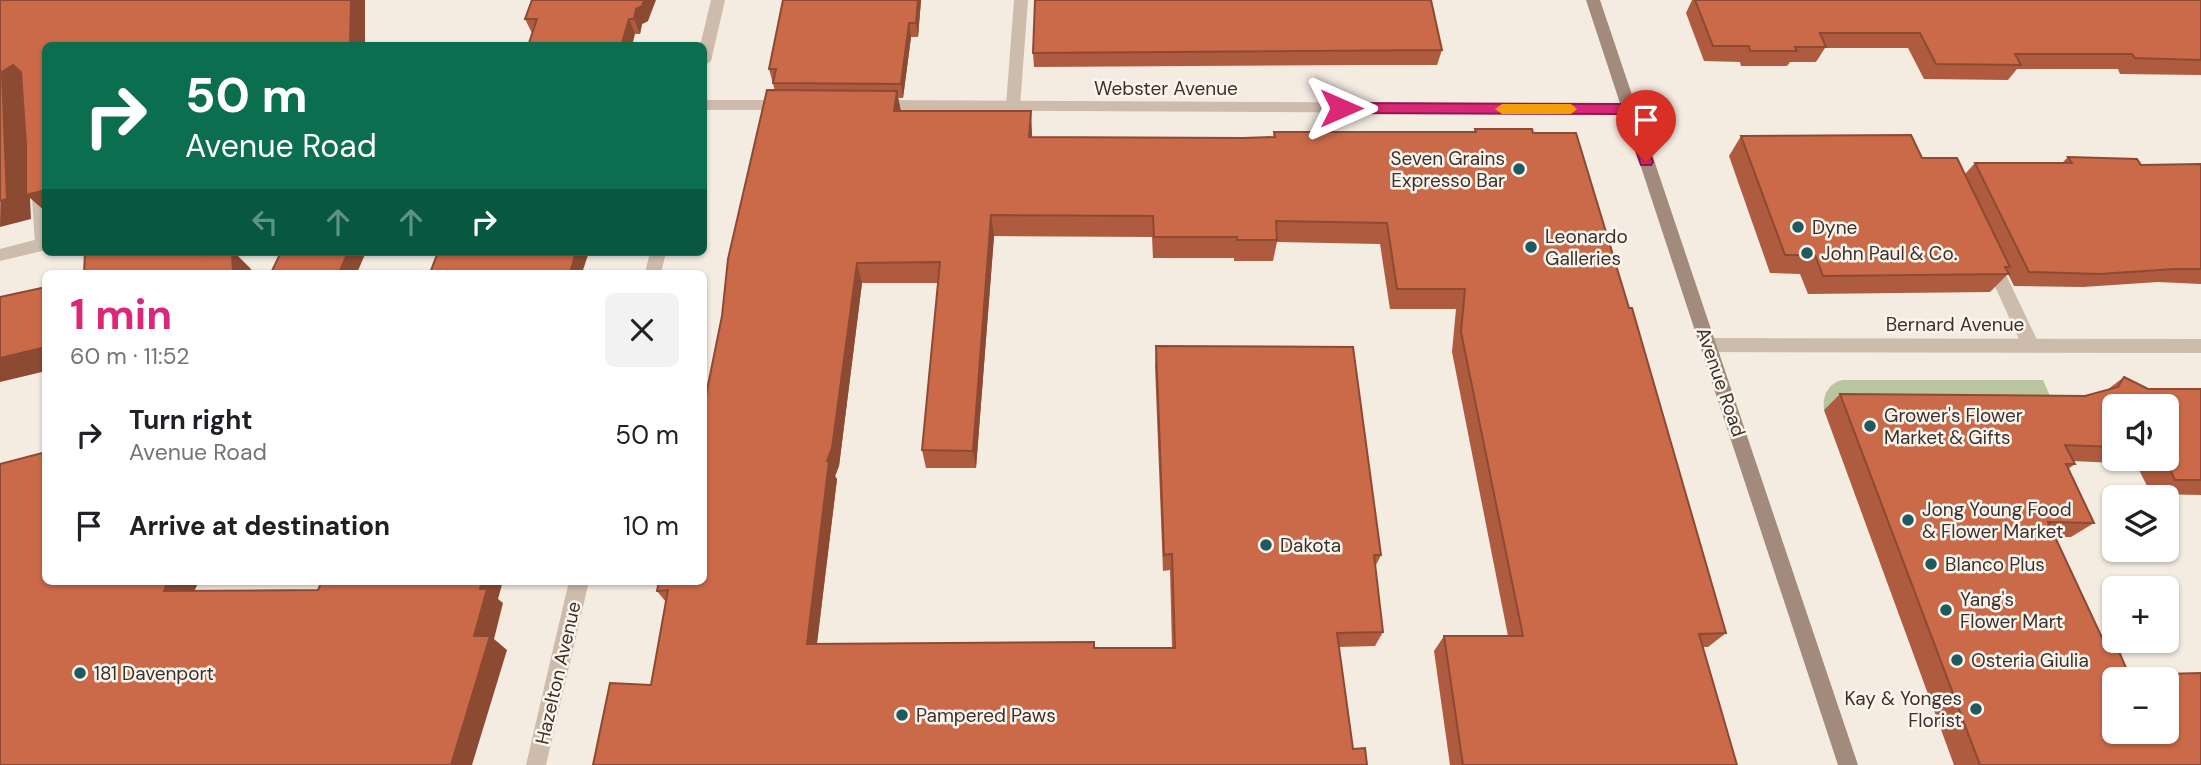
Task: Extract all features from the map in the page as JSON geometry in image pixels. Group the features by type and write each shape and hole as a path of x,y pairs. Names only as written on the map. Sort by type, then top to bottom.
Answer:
{"main road":[{"name":"Avenue Road","path":"1593,0 1848,765"}],"street":[{"path":"707,48 718,0"},
{"path":"1013,106 1021,0"},
{"path":"707,104 806,105"},
{"name":"Webster Avenue","path":"861,105 1628,109"},
{"path":"38,171 42,219"},
{"path":"0,255 42,244"},
{"path":"1986,251 2031,346"},
{"name":"Bernard Avenue","path":"1709,345 2201,346"},
{"name":"Hazelton Avenue","path":"536,765 578,585"}],"green space":[{"path":"1843,380 2043,380 2057,412 1824,410 1827,391 1833,384"}],"building":[{"path":"0,0 351,0 350,42 42,42 42,191 26,195 21,72 13,65 2,72 7,199 0,201"},
{"path":"532,0 644,0 642,6 636,9 634,19 629,19 622,42 529,42 537,19 525,19"},
{"path":"783,0 918,0 916,23 909,23 901,84 773,83 776,69 769,69"},
{"path":"1035,0 1431,0 1442,50 1033,53"},
{"path":"1695,0 2201,0 2201,60 2135,58 2132,54 2015,54 2021,65 1936,64 1920,33 1820,33 1826,47 1795,47 1797,51 1750,51 1749,46 1713,46"},
{"path":"767,90 897,91 894,111 1031,111 1029,137 1243,138 1275,137 1274,132 1476,132 1475,129 1532,129 1533,133 1576,133 1629,308 1632,308 1726,633 1699,634 1737,765 1463,765 1444,636 1523,636 1461,332 1465,289 1397,289 1387,223 1276,221 1277,240 1237,240 1237,237 1154,237 1153,216 991,215 973,451 922,450 940,262 857,263 832,448 827,461 807,644 1094,642 1094,648 1175,648 1172,554 1164,555 1156,346 1353,347 1381,555 1374,555 1383,632 1337,633 1353,749 1365,748 1367,765 593,765 610,683 651,685 668,590 657,591 658,585 707,585 707,390 722,316 728,259"},
{"path":"1911,135 1922,158 1957,158 2010,267 2005,267 2009,274 1823,276 1815,255 1785,255 1741,136"},
{"path":"2068,157 2137,159 2141,165 2201,164 2201,269 2099,274 2029,272 1975,163 2072,163"},
{"path":"85,256 232,256 233,270 84,270"},
{"path":"279,256 346,256 340,270 272,270"},
{"path":"436,256 575,256 571,270 431,270"},
{"path":"42,288 42,348 0,358 0,297"},
{"path":"2124,377 2148,389 2201,389 2201,480 2175,480 2170,471 2179,471 2179,394 2102,394 2102,447 2065,445 2075,464 2066,464 2094,523 2048,522 2102,638 2102,653 2120,653 2126,667 2102,667 2102,744 2179,744 2179,674 2201,673 2201,765 1980,765 1840,394 2085,396 2118,387"},
{"path":"42,453 42,585 166,585 164,591 318,590 320,585 481,585 480,589 487,589 474,636 490,636 451,765 0,765 0,464"}],"slow traffic":[{"path":"1502,109 1571,109"}],"place":[{"name":"Seven Grains Expresso Bar","path":"1519,169"},
{"name":"Dyne","path":"1798,227"},
{"name":"Leonardo Galleries","path":"1531,247"},
{"name":"John Paul & Co.","path":"1807,253"},
{"name":"Grower's Flower Market & Gifts","path":"1870,426"},
{"name":"Jong Young Food & Flower Market","path":"1908,520"},
{"name":"Dakota","path":"1266,545"},
{"name":"Blanco Plus","path":"1931,564"},
{"name":"Yang's Flower Mart","path":"1946,610"},
{"name":"Osteria Giulia","path":"1957,660"},
{"name":"181 Davenport","path":"80,673"},
{"name":"Kay & Yonges Florist","path":"1976,709"},
{"name":"Pampered Paws","path":"902,715"}],"route":[{"path":"1341,108 1628,109 1646,162"}]}
